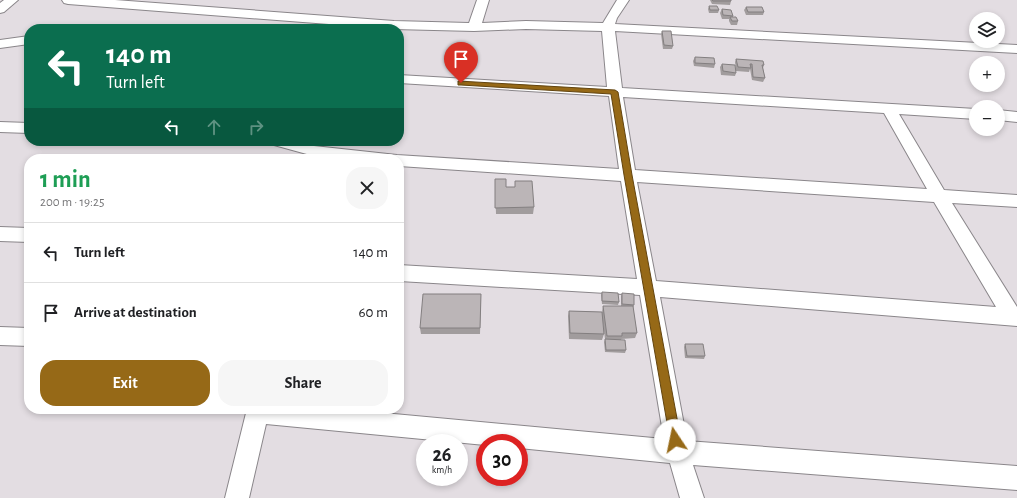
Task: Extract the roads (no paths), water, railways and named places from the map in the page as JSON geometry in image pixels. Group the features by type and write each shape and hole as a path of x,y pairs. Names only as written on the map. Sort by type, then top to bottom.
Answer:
{"street":[{"path":"0,9 12,0"},
{"path":"68,0 357,24"},
{"path":"474,27 483,0"},
{"path":"624,0 611,18 608,27 615,92 628,175 678,452 692,498"},
{"path":"404,27 526,25 608,27 1017,48"},
{"path":"0,44 24,41"},
{"path":"404,79 969,114"},
{"path":"889,108 939,196 1014,316"},
{"path":"1005,115 1017,116"},
{"path":"0,128 24,128"},
{"path":"291,146 311,154"},
{"path":"318,154 348,148 371,154"},
{"path":"404,160 1017,201"},
{"path":"0,234 24,235"},
{"path":"404,273 648,288 1014,316"},
{"path":"0,336 24,337"},
{"path":"236,498 256,414"},
{"path":"297,414 678,452 1017,478"}]}
